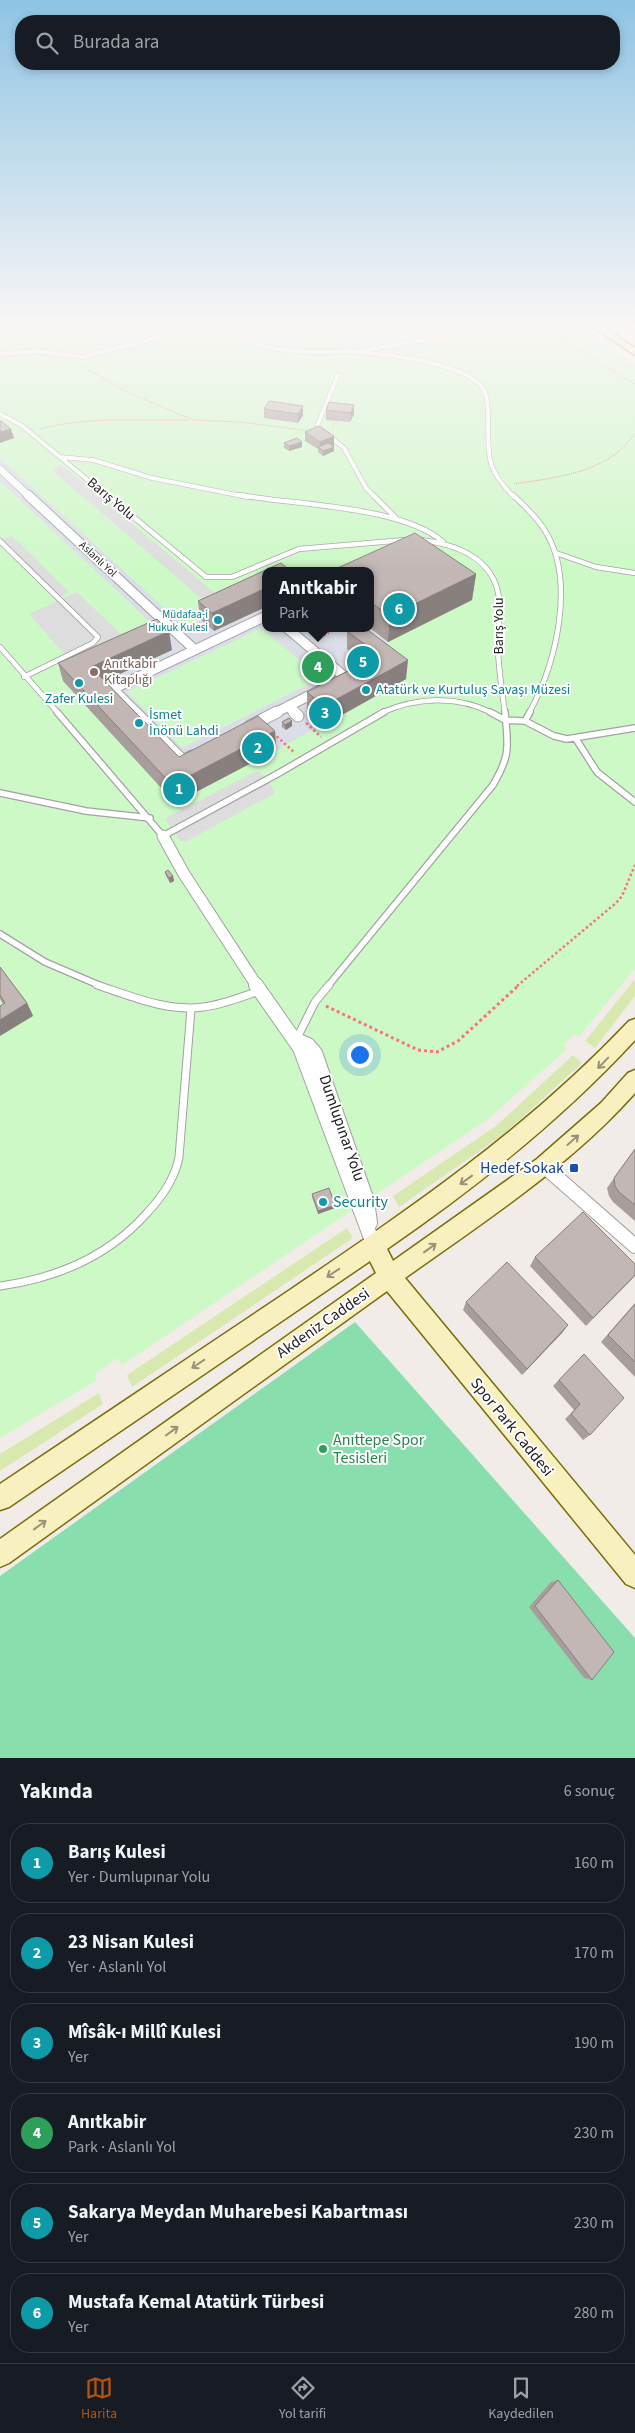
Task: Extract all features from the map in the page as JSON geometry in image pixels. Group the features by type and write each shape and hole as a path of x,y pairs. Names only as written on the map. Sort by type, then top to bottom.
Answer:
{"main road":[{"path":"0,1498 374,1246 484,1167 531,1129 604,1062 635,1027"},
{"name":"Akdeniz Caddesi","path":"0,1554 544,1166 608,1109 635,1079"},
{"name":"Spor Park Caddesi","path":"374,1246 390,1277 635,1575"}],"street":[{"name":"Aslanlı Yol","path":"0,469 195,650"},
{"path":"200,752 183,761 113,689 262,618"},
{"path":"243,730 345,677 291,632"},
{"path":"306,644 316,639"},
{"path":"288,706 298,716"},
{"path":"260,721 270,730"},
{"name":"Dumlupınar Yolu","path":"163,836 184,874 260,991 277,1017 296,1040 305,1058 374,1246"},
{"path":"544,1166 635,1246"}],"lane":[{"path":"325,405 317,422 321,430 346,450 366,488 397,519"},
{"path":"486,405 489,460 494,472 544,528 556,553 560,614 553,654 535,704 525,721"},
{"name":"Barış Yolu","path":"0,414 15,421 30,432 206,577 232,577 289,552 304,548 408,540"},
{"path":"60,457 79,457 219,493 397,519 435,534 443,542"},
{"name":"Barış Yolu","path":"296,1040 315,1002 493,785 505,764 508,750 498,650 500,607 497,583 488,569 472,556 455,546 443,542 416,540"},
{"path":"0,541 98,637 93,643 24,677"},
{"path":"556,553 596,567 635,573"},
{"path":"0,647 24,677 150,818 163,836 279,773 369,719 401,704 427,700 460,702 480,707 505,720 525,721 558,737 576,739 635,728"},
{"path":"576,739 597,772 635,802"},
{"path":"0,793 86,811 150,818"},
{"path":"0,934 37,959 84,980 138,998 191,1008 215,1005 260,991"},
{"path":"0,1286 40,1280 68,1271 90,1261 126,1236 160,1198 173,1177 180,1156 191,1008"}],"path":[{"path":"160,405 193,420"},
{"path":"30,432 55,425 193,420 239,422 321,430"},
{"path":"506,486 586,469 627,446 635,433"},
{"path":"316,639 330,632"},
{"path":"270,730 286,744"},
{"path":"315,1002 345,1014 418,1050 429,1052 444,1049 458,1041 511,991 616,903 622,896 635,865"}],"green space":[{"path":"0,405 635,405 635,968 579,1037 574,1034 563,1045 567,1049 488,1119 122,1365 118,1358 95,1374 97,1380 0,1438"},
{"path":"635,979 635,996 595,1048 585,1041"},
{"path":"573,1055 582,1063 504,1134 399,1207 393,1196 496,1126"},
{"path":"347,1228 353,1238 132,1387 127,1375"},
{"name":"Anıttepe Spor Tesisleri","path":"355,1322 635,1638 635,1758 0,1758 0,1576"},
{"path":"99,1393 103,1404 0,1471 0,1454"}],"shaded area":[{"path":"0,458 185,627 201,620 214,631 262,608 262,629 127,692 182,748 321,678 266,632 374,631 388,642 370,651 347,650 377,673 307,710 324,725 276,750 260,735 182,775 96,685 172,650 165,636 0,481"},
{"path":"61,464 216,594 203,600 52,470"},
{"path":"12,536 69,592 59,597 0,541"},
{"path":"77,592 127,640 74,665 29,614"},
{"path":"257,771 260,772 275,791 273,794 187,841 181,841 166,821 167,817"}],"building":[{"path":"266,405 303,406 298,414 264,409"},
{"path":"328,405 354,405 351,413 326,410"},
{"path":"1,421 11,429 0,432"},
{"path":"318,426 334,436 320,442 305,432"},
{"path":"297,438 302,442 289,446 284,443"},
{"path":"329,443 334,447 323,451 318,447"},
{"path":"415,533 476,574 390,616 374,605 374,567 340,567"},
{"path":"281,563 286,567 272,567"},
{"path":"262,572 262,590 212,613 198,601"},
{"path":"157,619 169,631 91,667 179,757 258,716 275,731 172,785 58,663"},
{"path":"348,632 370,632 408,660 324,706 307,692 379,655"},
{"path":"289,718 292,721 285,725 282,722"},
{"path":"168,870 173,876 169,878 165,872"},
{"path":"0,967 27,1003 0,1020 0,1006 5,1003 0,995"},
{"path":"635,1149 635,1205 619,1192 615,1186 614,1178"},
{"name":"Security","path":"329,1188 335,1205 318,1211 312,1194"},
{"path":"583,1212 635,1264 635,1275 593,1318 535,1257"},
{"path":"507,1262 568,1325 527,1369 466,1302"},
{"path":"635,1304 635,1362 608,1335"},
{"path":"584,1354 624,1398 590,1435 571,1414 580,1404 559,1380"},
{"path":"558,1580 614,1652 592,1680 535,1606"}],"place":[{"name":"Mustafa Kemal Atatürk Türbesi","path":"399,609"},
{"name":"Müdafaa-i Hukuk Kulesi","path":"218,620"},
{"name":"Sakarya Meydan Muharebesi Kabartması","path":"363,662"},
{"name":"Anıtkabir","path":"318,667"},
{"name":"Anıtkabir Kitaplığı","path":"94,672"},
{"name":"Zafer Kulesi","path":"79,683"},
{"name":"Atatürk ve Kurtuluş Savaşı Müzesi","path":"366,690"},
{"name":"Mîsâk-ı Millî Kulesi","path":"325,713"},
{"name":"İsmet İnönü Lahdi","path":"139,723"},
{"name":"23 Nisan Kulesi","path":"258,748"},
{"name":"Barış Kulesi","path":"179,789"},
{"name":"Hedef Sokak","path":"574,1168"},
{"name":"Security","path":"323,1202"},
{"name":"Anıttepe Spor Tesisleri","path":"323,1449"}]}
